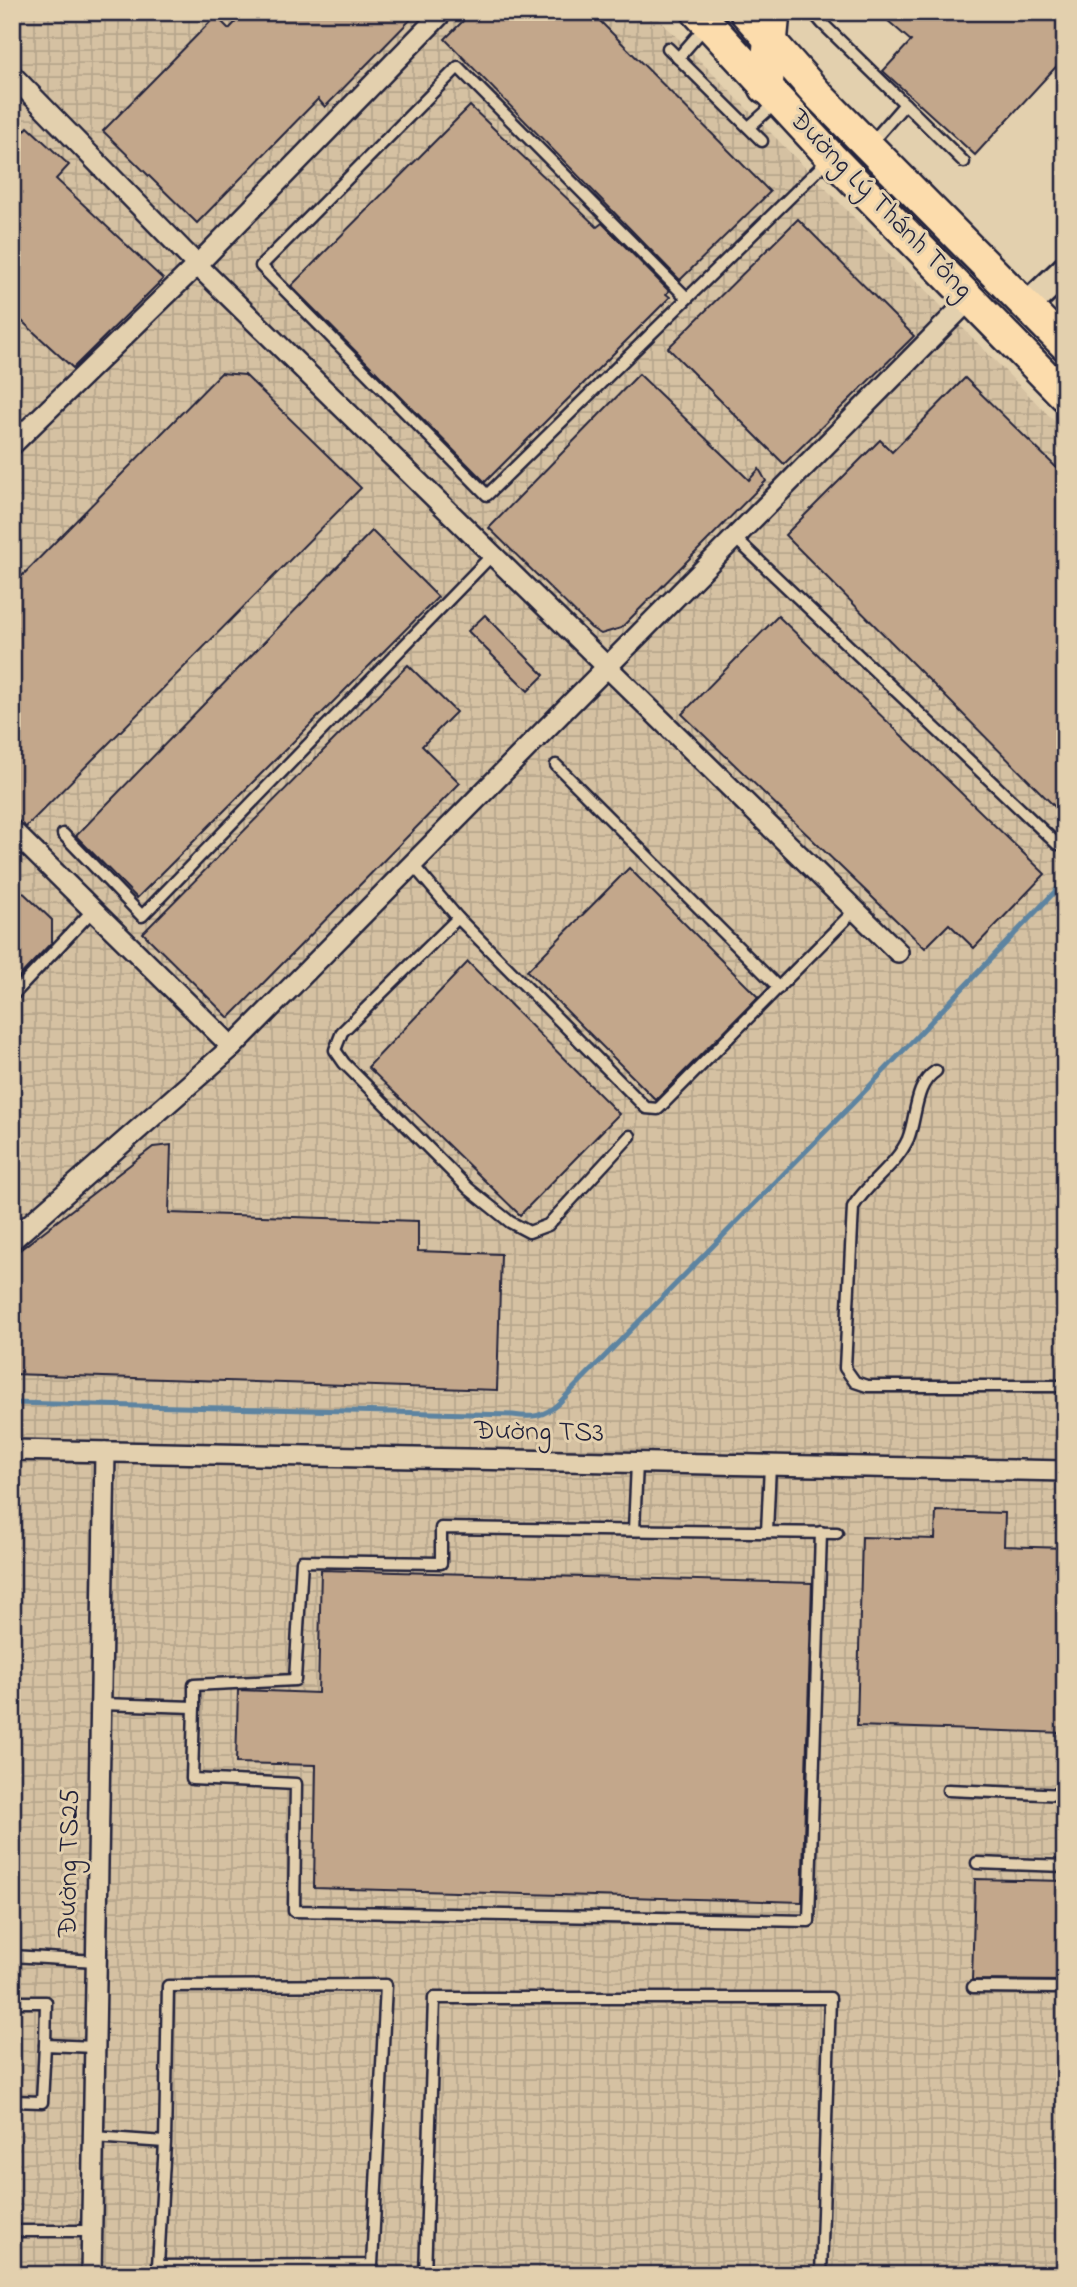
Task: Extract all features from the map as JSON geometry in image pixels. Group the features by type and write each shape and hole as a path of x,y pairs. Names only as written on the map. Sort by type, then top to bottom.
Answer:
{"highway":[{"path":"772,26 772,93"}],"main road":[{"name":"Đường Lý Thánh Tông","path":"745,12 772,26 821,98 1065,345"},
{"name":"Đường Lý Thánh Tông","path":"709,28 831,158 1065,396"},
{"path":"971,298 995,274"}],"street":[{"path":"12,445 197,265 443,12"},
{"path":"680,12 709,28"},
{"path":"12,75 197,265 898,952"},
{"path":"1027,306 1065,270"},
{"path":"12,1240 232,1047 971,298"},
{"path":"12,831 232,1047"},
{"name":"Đường TS3","path":"12,1450 1065,1471"},
{"name":"Đường TS25","path":"91,2275 105,1452"}],"lane":[{"path":"816,12 822,24 964,162"},
{"path":"678,58 709,28"},
{"path":"668,48 762,141"},
{"path":"687,298 458,67 261,266 486,495 831,158"},
{"path":"749,127 772,93"},
{"path":"868,146 905,104"},
{"path":"735,538 1057,844"},
{"path":"63,834 142,916 493,554"},
{"path":"556,765 779,988"},
{"path":"413,864 458,918 646,1108 653,1110 658,1109 855,910"},
{"path":"12,996 93,910"},
{"path":"458,918 342,1031 335,1050 344,1063 469,1189 510,1222 530,1233 548,1225 630,1136"},
{"path":"936,1071 922,1086 907,1140 896,1158 863,1192 853,1207 845,1368 855,1382 867,1386 1065,1386"},
{"path":"634,1530 638,1463"},
{"path":"767,1532 770,1465"},
{"path":"821,1532 809,1921 294,1912 296,1784 192,1779 194,1685 295,1680 302,1561 441,1563 441,1528 821,1532 838,1533"},
{"path":"101,1704 194,1707"},
{"path":"948,1790 1065,1795"},
{"path":"977,1863 1065,1866"},
{"path":"12,1956 96,1961"},
{"path":"386,1985 372,2265 158,2266 165,2141 168,1986 386,1985"},
{"path":"973,1987 1065,1988"},
{"path":"425,2275 434,1998 830,1998 821,2275"},
{"path":"12,2002 46,2003 42,2102 12,2101"},
{"path":"45,2045 95,2047"},
{"path":"94,2137 165,2141"},
{"path":"12,2231 92,2231"}],"shaded area":[{"path":"12,12 652,12 1065,432 1065,2275 12,2275"}],"building":[{"path":"245,12 418,12 325,107 318,99 197,223 103,131 216,16 229,29"},
{"path":"472,12 591,12 770,192 680,280 445,39"},
{"path":"878,12 1065,12 1065,57 975,155 883,71 911,41"},
{"path":"470,106 597,227 602,223 669,291 666,294 670,297 485,482 291,286"},
{"path":"28,127 69,165 56,179 163,279 73,368 12,312 12,145"},
{"path":"798,219 914,336 784,464 668,348"},
{"path":"221,373 245,375 361,488 26,827 12,817 12,586"},
{"path":"639,374 749,480 759,469 766,481 621,628 601,634 591,628 489,528"},
{"path":"965,378 1065,476 1065,817 785,535 880,440 892,452"},
{"path":"372,531 438,597 137,898 76,836"},
{"path":"485,615 544,675 528,691 468,631"},
{"path":"778,616 1045,874 974,948 949,924 925,948 682,714"},
{"path":"408,665 456,712 422,746 460,783 229,1018 143,933"},
{"path":"629,868 758,997 656,1100 527,971"},
{"path":"12,882 52,920 52,942 12,984"},
{"path":"468,962 619,1114 520,1215 368,1067"},
{"path":"171,1145 169,1213 418,1221 418,1251 501,1254 497,1390 12,1374 12,1256 153,1147"},
{"path":"936,1511 1005,1513 1004,1546 1065,1548 1065,1733 857,1726 862,1537 935,1539"},
{"path":"321,1570 812,1583 802,1902 314,1888 316,1765 236,1763 238,1690 318,1693"},
{"path":"975,1879 1065,1881 1065,1981 972,1980"}],"waterway":[{"path":"12,1403 526,1416 548,1411 559,1403 861,1095 1065,881"}]}
